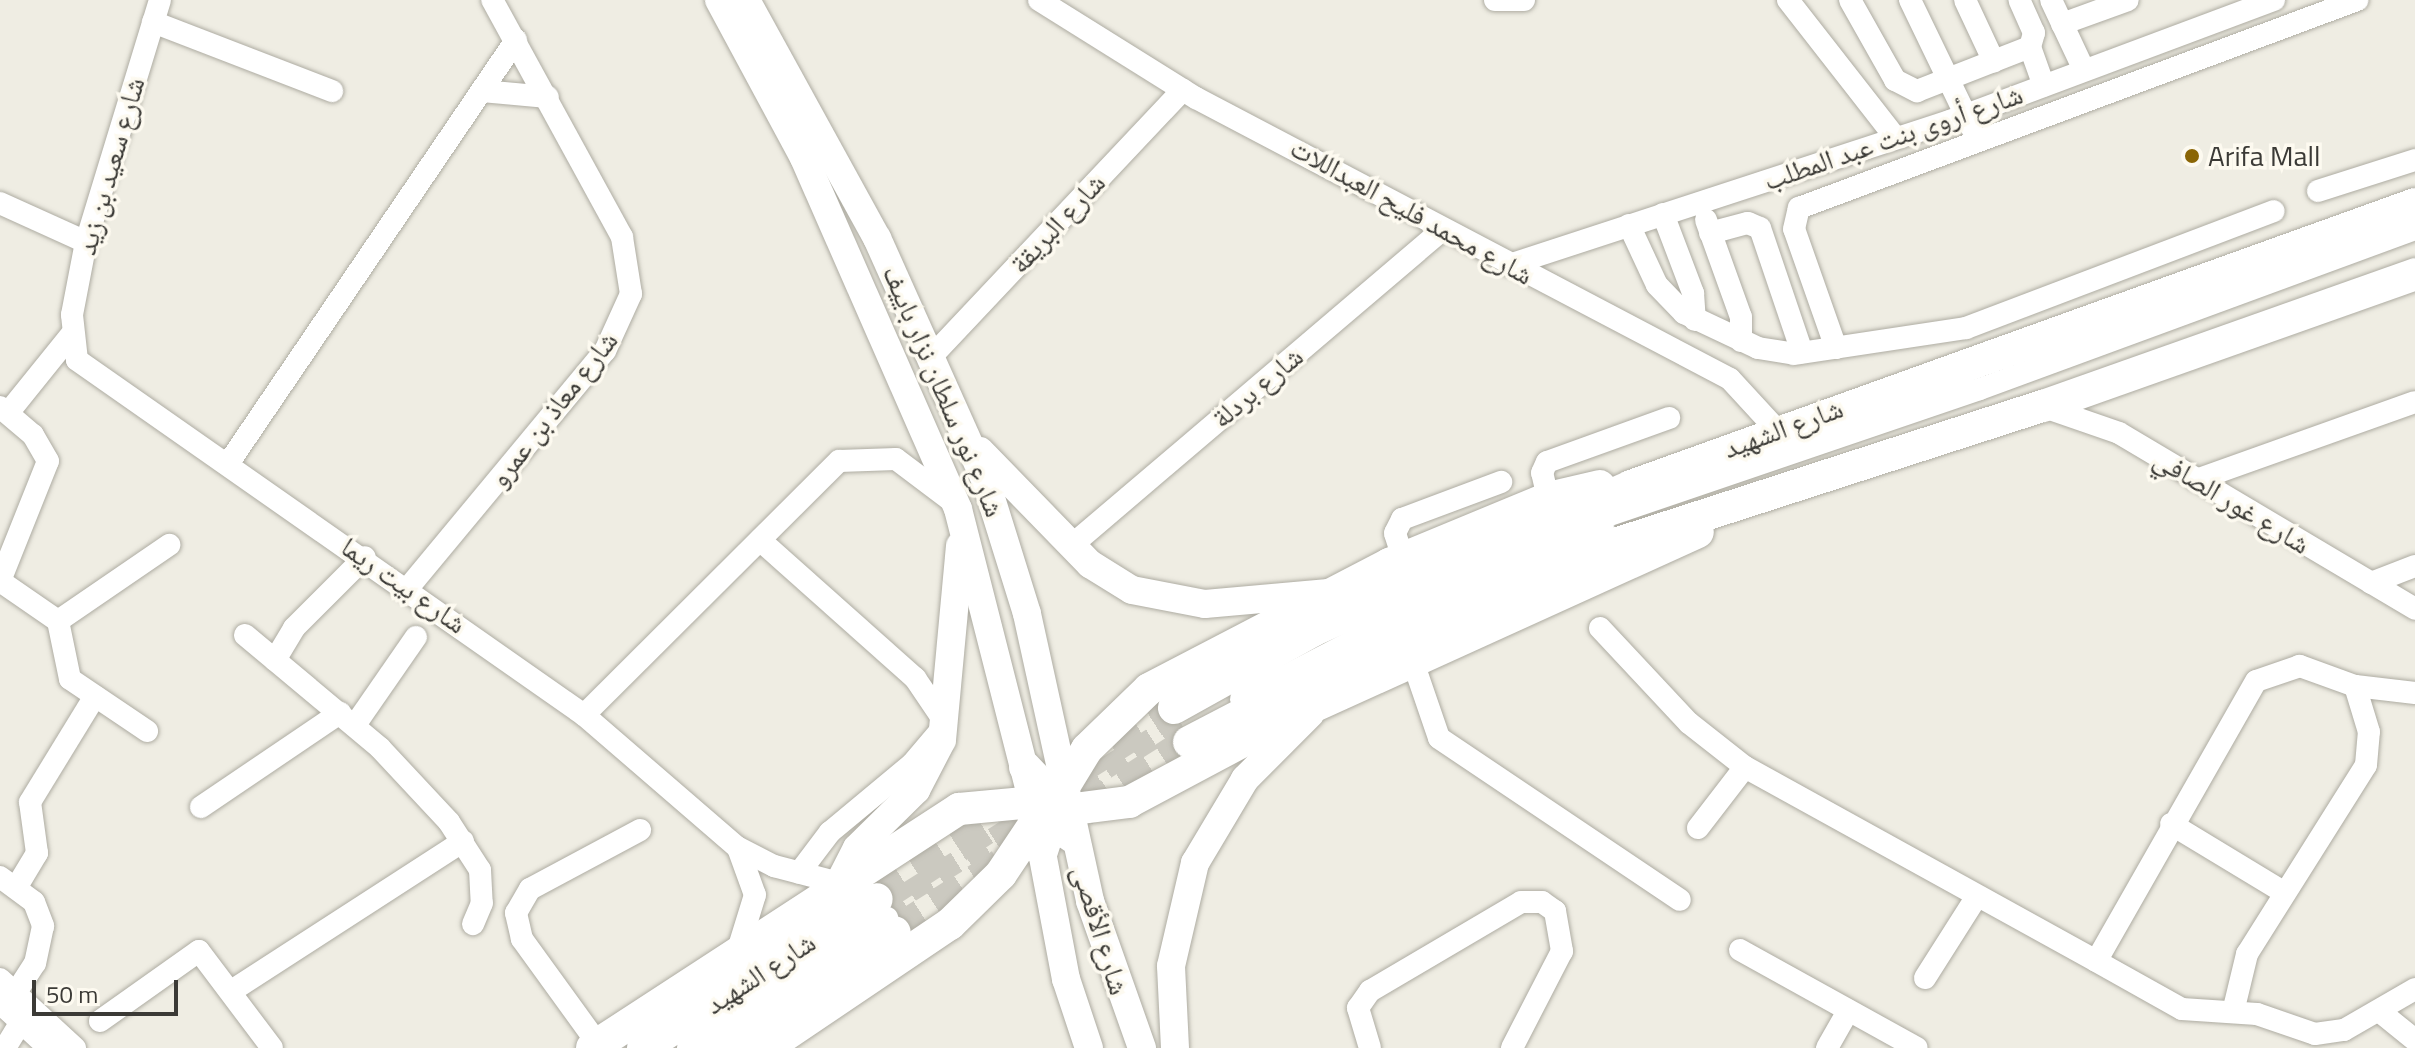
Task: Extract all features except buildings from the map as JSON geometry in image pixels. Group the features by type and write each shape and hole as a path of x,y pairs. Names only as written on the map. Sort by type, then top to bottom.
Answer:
{"highway":[{"name":"شارع الشهيد","path":"1182,726 1314,630 1631,486 1776,429 2415,204"},
{"name":"شارع الشهيد","path":"1182,726 1354,656 1549,569 1755,497 2043,406 2415,274"},
{"path":"766,1048 950,924 1049,806 1105,726 1149,689 1329,593 1403,558 1548,498 1631,486"},
{"path":"595,1046 839,883 959,809 998,800 1049,806 1129,802 1322,704 1661,551 1755,497"},
{"name":"شارع الشهيد","path":"643,1048 885,914"},
{"name":"شارع الشهيد","path":"723,1048 885,914"}],"main road":[{"name":"شارع نور سلطان نزار باييف","path":"719,0 804,158 960,515 1049,806"},
{"name":"شارع نور سلطان نزار باييف","path":"746,0 877,238 968,439 1016,569 1049,806"},
{"path":"968,439 1072,545 1110,578 1180,603 1329,593"},
{"path":"839,883 857,848 921,782 946,724 960,515"},
{"path":"1175,1048 1171,966 1195,863 1245,779 1322,704"},
{"name":"شارع الأقصى","path":"1049,806 1066,979 1089,1048"},
{"name":"شارع الأقصى","path":"1049,806 1142,1048"}],"street":[{"name":"شارع سعيد بن زيد","path":"71,335 86,242 160,0"},
{"name":"شارع معاذ بن عمرو","path":"408,588 605,351 625,316 632,279 622,237 548,97 492,0"},
{"name":"شارع محمد فليح العبداللات","path":"1039,0 1183,90 1509,265 1730,379 1776,429"},
{"path":"1495,0 1524,0"},
{"path":"1788,0 1896,138"},
{"path":"1850,0 1899,85 1917,91 1950,83 2030,47"},
{"path":"1910,0 1978,140"},
{"path":"1965,0 1994,62"},
{"path":"2019,0 2034,33 2030,47 2044,86"},
{"path":"2051,0 2084,70"},
{"path":"2062,24 2128,0"},
{"name":"شارع أروى بنت عبد المطلب","path":"1509,265 1966,115 2274,0"},
{"path":"1836,348 1794,229 1795,212 1978,140 2357,0"},
{"path":"153,22 332,91"},
{"path":"230,461 516,40"},
{"path":"2161,41 2172,68"},
{"name":"شارع البريقة","path":"932,356 1183,90"},
{"path":"482,91 548,97"},
{"path":"2318,191 2415,160"},
{"path":"1699,202 1741,317 1741,341"},
{"path":"0,203 86,242"},
{"path":"1629,225 1665,296 1695,320 1741,341 1802,352 1966,328 2274,211"},
{"path":"1663,214 1693,293 1695,320"},
{"path":"1710,233 1748,223 1760,228 1802,352"},
{"name":"شارع بردلة","path":"1072,545 1443,229"},
{"path":"1182,726 1375,616 1595,519 1980,389 2415,229"},
{"path":"1182,726 1353,637 1587,533 1983,400 2415,240"},
{"path":"1966,328 1976,359"},
{"path":"71,335 4,410 40,442 48,472 0,581 58,621 63,667 95,696 147,731"},
{"name":"شارع بيت ريما","path":"71,335 86,368 230,461 584,715 737,847 799,873 839,883"},
{"path":"2196,480 2415,402"},
{"name":"شارع غور الصافي","path":"2043,406 2105,425 2415,609"},
{"path":"1548,498 1542,473 1547,462 1669,418"},
{"path":"584,715 760,540 853,456 909,464 960,515"},
{"path":"1403,558 1395,533 1402,519 1501,482"},
{"path":"760,540 915,678 946,724 912,764 818,844 799,873"},
{"path":"58,621 169,545"},
{"path":"275,660 294,628 365,557"},
{"path":"2371,583 2415,566"},
{"path":"1600,628 1689,723 1745,767 2182,1009 2233,1012 2325,1035 2379,1011 2415,989"},
{"path":"245,635 347,719 463,841 483,881 473,924"},
{"path":"201,807 347,719 416,637"},
{"path":"1413,662 1439,738 1680,900"},
{"path":"2096,961 2171,824 2256,681 2300,666 2355,686 2415,693"},
{"path":"2233,1012 2240,968 2366,765 2369,732 2355,686"},
{"path":"5,1048 12,1002 35,963 43,926 34,902 8,882 37,853 30,802 95,696"},
{"path":"1698,828 1745,767"},
{"path":"2171,824 2285,893"},
{"path":"595,1046 522,939 516,913 530,889 640,830"},
{"path":"233,990 463,841"},
{"name":"شارع بيت ريما","path":"737,847 755,895 737,953"},
{"path":"1925,978 1977,896"},
{"path":"1370,1048 1358,1008 1370,991 1521,902 1542,902 1555,911 1562,951 1512,1048"},
{"path":"669,1048 885,914"},
{"path":"688,1048 885,914"},
{"path":"1740,950 1917,1048"},
{"path":"100,1021 194,951 208,954 272,1048"},
{"path":"12,1002 49,1048"},
{"path":"12,1002 75,1048"},
{"path":"1827,1048 1848,1011"},
{"path":"2379,1011 2415,1040"}],"tunnel":[{"path":"1072,773 1174,708"},
{"path":"882,909 1180,721"},
{"path":"1083,811 1189,742"},
{"path":"877,899 1033,798"},
{"path":"895,932 1000,865"}],"place":[{"name":"Arifa Mall","path":"2192,156"}]}
